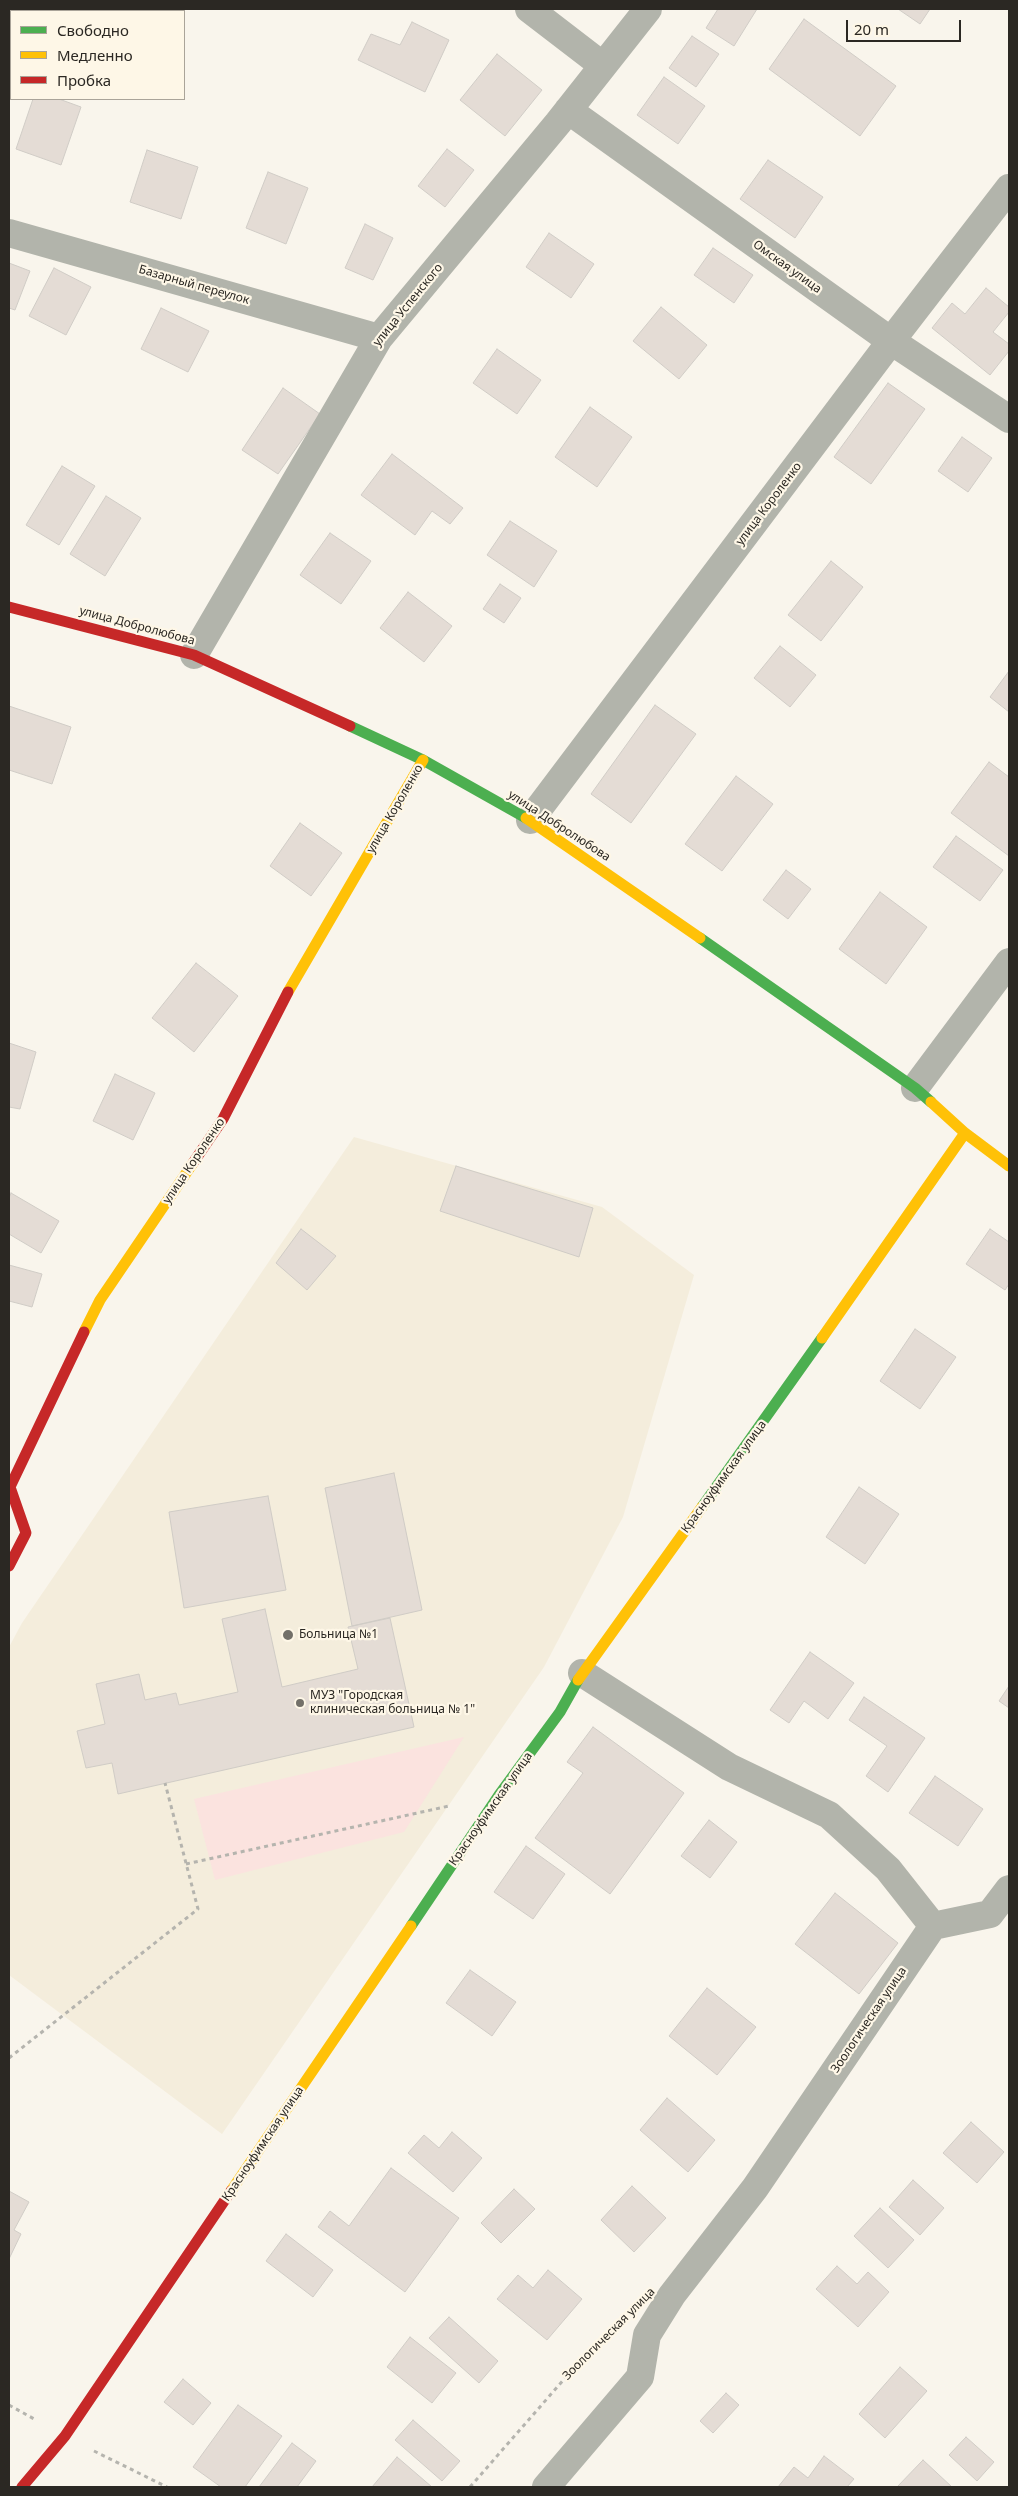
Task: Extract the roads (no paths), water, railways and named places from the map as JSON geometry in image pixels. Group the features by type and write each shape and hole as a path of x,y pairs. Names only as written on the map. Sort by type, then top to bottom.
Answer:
{"street":[{"path":"529,9 602,65"},
{"name":"улица Успенского","path":"194,655 379,338 568,110 648,9"},
{"name":"Омская улица","path":"568,110 891,341 1009,419"},
{"name":"улица Короленко","path":"530,820 891,341 1009,188"},
{"name":"Базарный переулок","path":"9,233 379,338"},
{"name":"улица Добролюбова","path":"9,606 194,655 423,760 530,820 916,1088 965,1133 1009,1166"},
{"name":"улица Короленко","path":"9,1566 26,1532 10,1487 100,1300 223,1119 287,993 423,760"},
{"path":"916,1088 1009,962"},
{"name":"Красноуфимская улица","path":"22,2487 65,2436 499,1794 560,1712 582,1673 773,1409 965,1133"},
{"path":"582,1673 729,1768 829,1815 888,1869 933,1926 990,1914 1009,1889"},
{"name":"Зоологическая улица","path":"546,2487 640,2377 647,2336 672,2295 755,2188 933,1926"}],"place":[{"name":"Больница №1","path":"288,1635"},
{"name":"МУЗ \"Городская клиническая больница № 1\"","path":"300,1703"}]}
